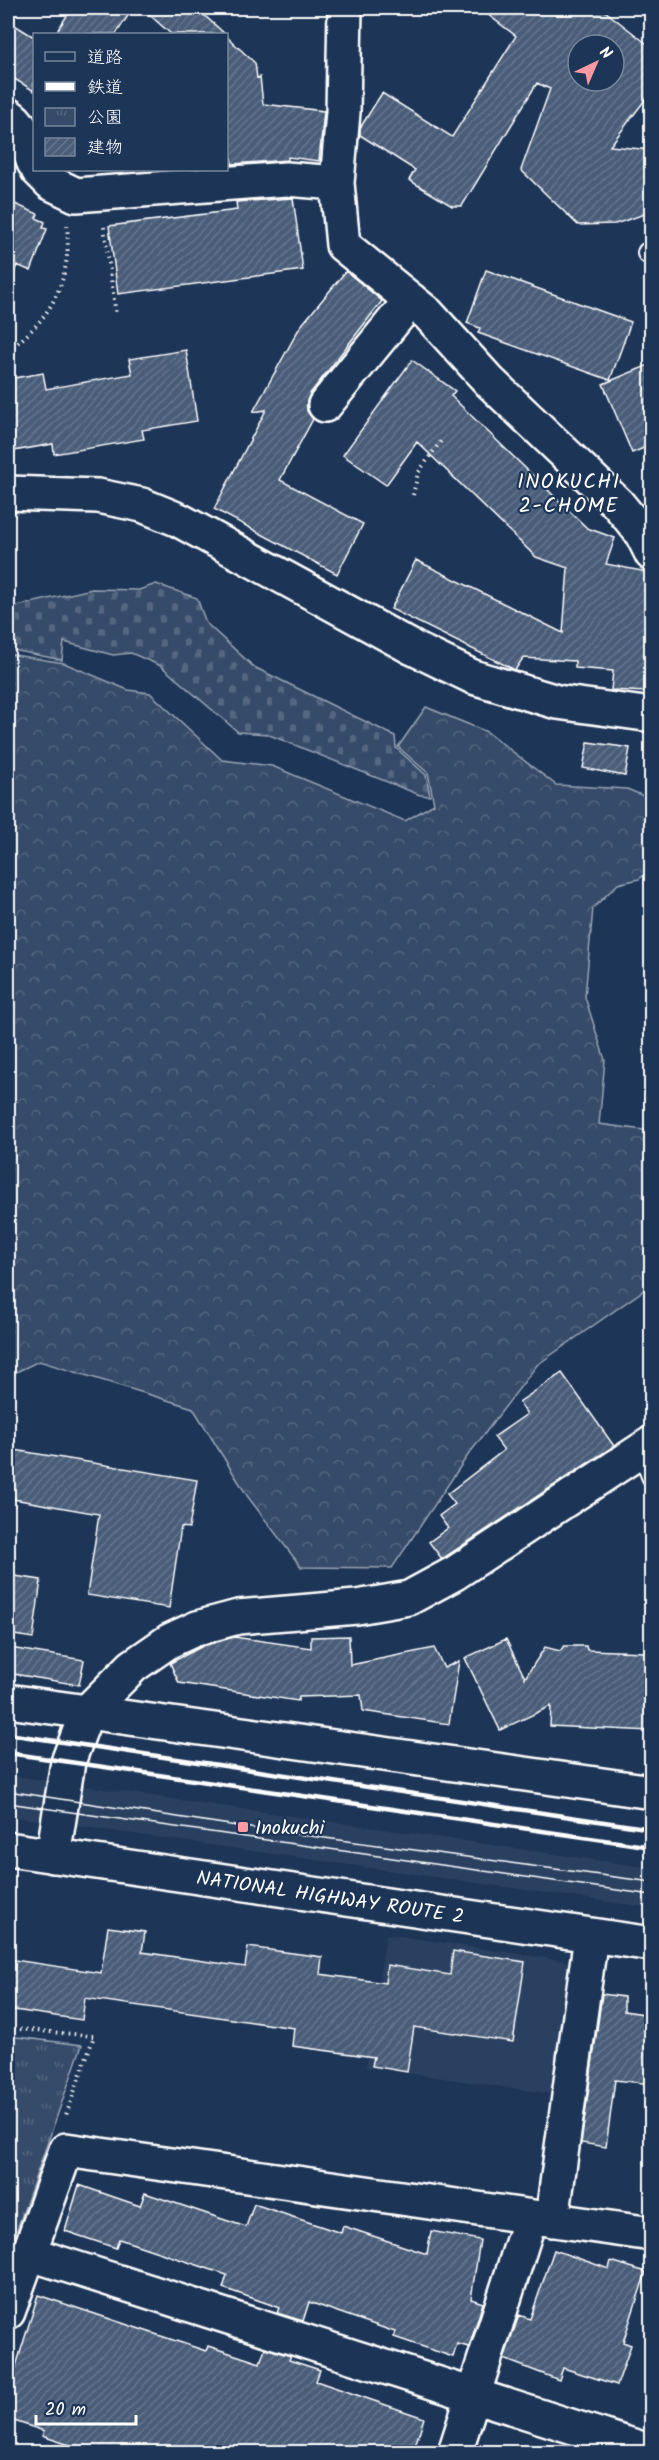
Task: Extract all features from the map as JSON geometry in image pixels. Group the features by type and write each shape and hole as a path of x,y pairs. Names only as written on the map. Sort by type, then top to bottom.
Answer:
{"main road":[{"path":"345,8 343,112 337,183 343,245 443,329 490,382 623,509 641,532 651,554"},
{"path":"8,115 17,122 33,161"},
{"path":"40,171 51,183 76,195 286,179 337,183"},
{"path":"325,405 411,300"},
{"path":"8,493 98,496 156,510 190,525 413,648 473,677 557,702 651,715"},
{"path":"53,1856 68,1762 87,1712 134,1666 169,1641 196,1628 238,1617 357,1607 409,1598 455,1573 648,1457"},
{"path":"8,1701 651,1792"},
{"name":"NATIONAL HIGHWAY ROUTE 2","path":"8,1849 651,1944"},
{"path":"455,2452 473,2394 541,2219 591,1936"},
{"path":"8,2312 66,2150 651,2234"},
{"path":"28,2253 651,2452"}],"path":[{"path":"8,350 54,300 64,278 69,248 67,223 76,195"},
{"path":"104,226 116,315"},
{"path":"413,495 418,473 443,438"},
{"path":"8,2028 94,2036 62,2128"}],"shaded area":[{"path":"8,1775 651,1868 651,1908 8,1816"},
{"path":"386,1934 578,1963 558,2095 366,2067"}],"green space":[{"path":"156,584 197,598 206,623 254,667 395,736 396,748 426,775 430,796 420,795 267,734 238,732 161,666 131,653 113,655 64,642 62,660 8,649 8,608 92,589 139,590"},
{"path":"8,654 64,663 128,690 150,693 222,760 272,766 405,821 434,804 428,773 398,747 426,707 487,732 556,785 627,789 651,799 651,869 639,879 618,884 593,908 585,997 605,1060 599,1124 651,1131 651,1285 537,1365 466,1458 392,1568 301,1567 248,1497 193,1408 39,1361 8,1376"},
{"path":"8,2036 82,2045 8,2255"}],"building":[{"path":"72,8 133,8 117,33 56,33"},
{"path":"142,8 196,8 224,33 170,33"},
{"path":"479,8 601,8 651,47 651,92 610,146 651,150 651,212 615,224 578,225 521,170 550,89 537,83 462,206 452,206 409,180 415,170 360,135 360,128 382,93 452,137 516,36"},
{"path":"8,21 33,36 33,90 8,75"},
{"path":"228,38 255,63 257,78 260,77 263,104 324,111 319,161 288,157 288,160 232,164 228,137"},
{"path":"293,198 303,270 118,294 109,226 237,210 236,202"},
{"path":"8,201 38,214 36,218 45,222 43,228 47,229 31,271 17,265 9,285"},
{"path":"486,270 631,322 610,380 478,333 480,328 467,323"},
{"path":"346,271 382,301 310,394 307,411 313,419 280,480 363,524 337,574 214,509 266,410 253,412 300,327"},
{"path":"186,350 197,421 142,430 144,439 54,454 53,444 8,452 8,379 43,373 46,389 132,374 129,359"},
{"path":"412,360 455,391 451,396 587,528 615,538 606,564 647,572 645,584 650,585 645,614 651,614 651,689 646,688 646,692 611,690 613,671 575,668 575,661 523,658 515,670 391,609 416,560 563,633 568,568 536,557 417,442 386,485 343,455"},
{"path":"651,364 651,445 632,453 603,384"},
{"path":"588,742 630,748 625,776 583,768"},
{"path":"562,1373 614,1446 442,1559 429,1542 448,1528 439,1516 455,1504 447,1494 504,1450 494,1437 527,1414 519,1402"},
{"path":"8,1449 197,1480 189,1528 181,1527 169,1608 87,1595 99,1514 8,1498"},
{"path":"8,1575 41,1580 33,1638 8,1634"},
{"path":"349,1636 350,1665 434,1648 444,1668 459,1661 449,1724 363,1711 361,1695 299,1697 298,1701 179,1683 170,1663 203,1646 234,1637 311,1648 311,1637"},
{"path":"506,1639 525,1678 545,1647 560,1651 564,1646 586,1646 587,1650 646,1652 647,1656 651,1656 651,1731 550,1726 551,1706 500,1730 465,1658"},
{"path":"10,1648 84,1660 79,1685 8,1673"},
{"path":"108,1927 145,1932 142,1952 245,1967 248,1947 322,1957 320,1974 385,1983 387,1965 450,1975 453,1951 525,1962 513,2042 414,2027 407,2072 372,2066 374,2057 292,2046 294,2028 85,1998 82,2020 8,2009 8,1959 101,1973"},
{"path":"602,1994 624,1997 624,2011 651,2015 651,2084 615,2080 606,2147 581,2143"},
{"path":"79,2185 140,2206 145,2193 246,2227 254,2204 341,2233 343,2226 427,2254 431,2231 480,2240 471,2299 483,2303 469,2347 457,2344 453,2357 394,2337 395,2332 309,2302 303,2321 277,2313 279,2308 223,2288 227,2275 119,2239 116,2248 65,2231"},
{"path":"554,2250 609,2269 611,2261 646,2272 623,2342 631,2345 617,2385 563,2368 559,2380 504,2359 519,2315 530,2319"},
{"path":"38,2295 206,2351 208,2346 260,2363 265,2348 291,2356 289,2360 320,2370 316,2381 424,2418 413,2452 91,2452 42,2436 44,2431 8,2419 8,2392"}],"tram line":[{"path":"8,1791 243,1827 652,1882"},
{"path":"8,1803 652,1895"}],"railway":[{"path":"8,1734 652,1829"},
{"path":"8,1753 652,1847"}],"place":[{"name":"Inokuchi","path":"243,1827"}],"district":[{"name":"INOKUCHI 2-CHOME","path":"569,493"}]}
